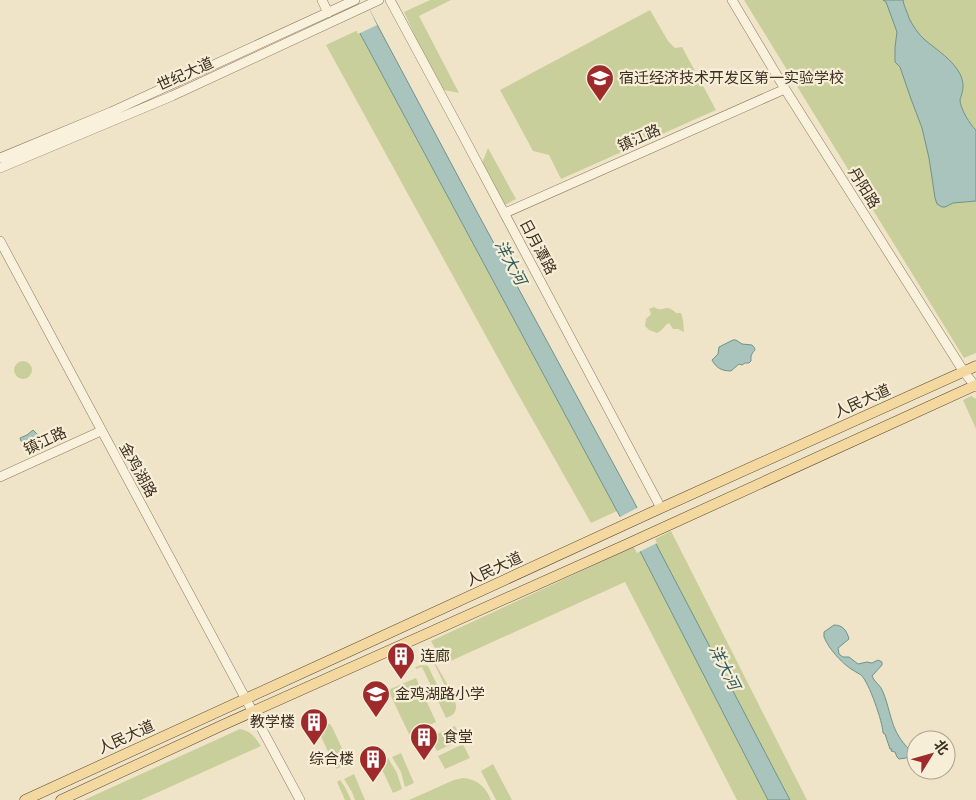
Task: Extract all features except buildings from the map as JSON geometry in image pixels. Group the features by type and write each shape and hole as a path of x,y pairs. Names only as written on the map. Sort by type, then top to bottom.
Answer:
{"main road":[{"name":"人民大道","path":"25,800 661,508 976,366"},
{"name":"人民大道","path":"61,800 206,732 976,386"},
{"path":"918,392 927,399 923,409"},
{"path":"287,681 285,690 294,693"},
{"path":"201,720 208,727 206,732"}],"street":[{"path":"322,0 328,13"},
{"name":"世纪大道","path":"0,158 111,112 355,0"},
{"name":"世纪大道","path":"0,168 172,96 379,0"},
{"name":"日月潭路","path":"390,0 661,508"},
{"name":"丹阳路","path":"732,0 785,89 964,372 976,386"},
{"name":"镇江路","path":"505,213 785,89"},
{"name":"金鸡湖路","path":"1,244 300,800"},
{"name":"镇江路","path":"0,477 101,431"}],"green space":[{"path":"430,0 451,0 419,16 459,93 444,90 404,12"},
{"path":"744,0 976,0 976,353 964,358"},
{"path":"650,10 668,41 675,48 682,47 716,110 561,179 549,155 533,151 500,90"},
{"path":"358,30 617,511 591,523 326,45"},
{"path":"488,148 516,199 505,205 482,163"},
{"path":"654,307 658,309 669,308 676,313 681,313 684,332 673,329 669,323 657,333 649,330 645,326 646,319 651,314 649,309"},
{"path":"19,361 27,361 32,366 30,377 19,379 14,374 14,366"},
{"path":"971,396 976,399 976,429 963,400"},
{"path":"671,531 807,800 790,800 653,540"},
{"path":"635,546 640,551 768,800 737,800 625,582 444,664 431,641"},
{"path":"434,663 448,685 456,703 454,713 446,718 422,667 416,669 415,667 428,666 441,693 447,690"},
{"path":"416,678 436,722 409,734 388,690"},
{"path":"330,724 332,727 349,763 336,769 319,732 321,727"},
{"path":"455,726 461,740 437,751 430,737"},
{"path":"240,729 252,735 261,746 141,800 84,800"},
{"path":"463,744 470,758 445,769 438,756"},
{"path":"401,753 414,783 405,787 401,772 392,757"},
{"path":"388,758 397,773 402,789 393,793 379,763"},
{"path":"493,764 512,800 496,800 481,771"},
{"path":"354,774 365,800 355,800 344,779"},
{"path":"463,778 480,784 491,800 409,800 454,780"},
{"path":"340,780 351,800 345,800 337,782"}],"water":[{"path":"342,0 364,0 633,500 790,800 768,800 640,551"},
{"path":"883,0 903,0 909,18 918,33 949,60 960,74 963,91 960,103 976,130 976,201 953,203 945,207 937,204 922,128 900,67 895,62 897,32 886,2"},
{"path":"733,340 754,347 755,350 751,356 751,361 742,365 739,364 731,371 722,370 712,360 718,354 719,347"},
{"path":"33,430 37,434 37,438 27,443 21,441 20,438"},
{"path":"834,625 844,629 849,639 838,648 839,654 843,657 849,657 858,664 872,663 878,660 882,662 882,665 872,676 882,690 895,729 906,746 906,758 899,759 895,752 891,751 892,749 890,749 883,733 881,721 868,686 861,675 839,659 826,641 824,632"}],"pier":[{"path":"340,0 365,0 377,25 358,34"},
{"path":"639,507 657,543 637,553 618,518"}],"place":[{"name":"宿迁经济技术开发区第一实验学校","path":"600,102"},
{"name":"连廊","path":"401,680"},
{"name":"金鸡湖路小学","path":"376,718"},
{"name":"教学楼","path":"314,746"},
{"name":"食堂","path":"424,761"},
{"name":"综合楼","path":"373,783"}],"water label":[{"name":"洋大河","path":"511,262"},
{"name":"洋大河","path":"725,667"}]}
